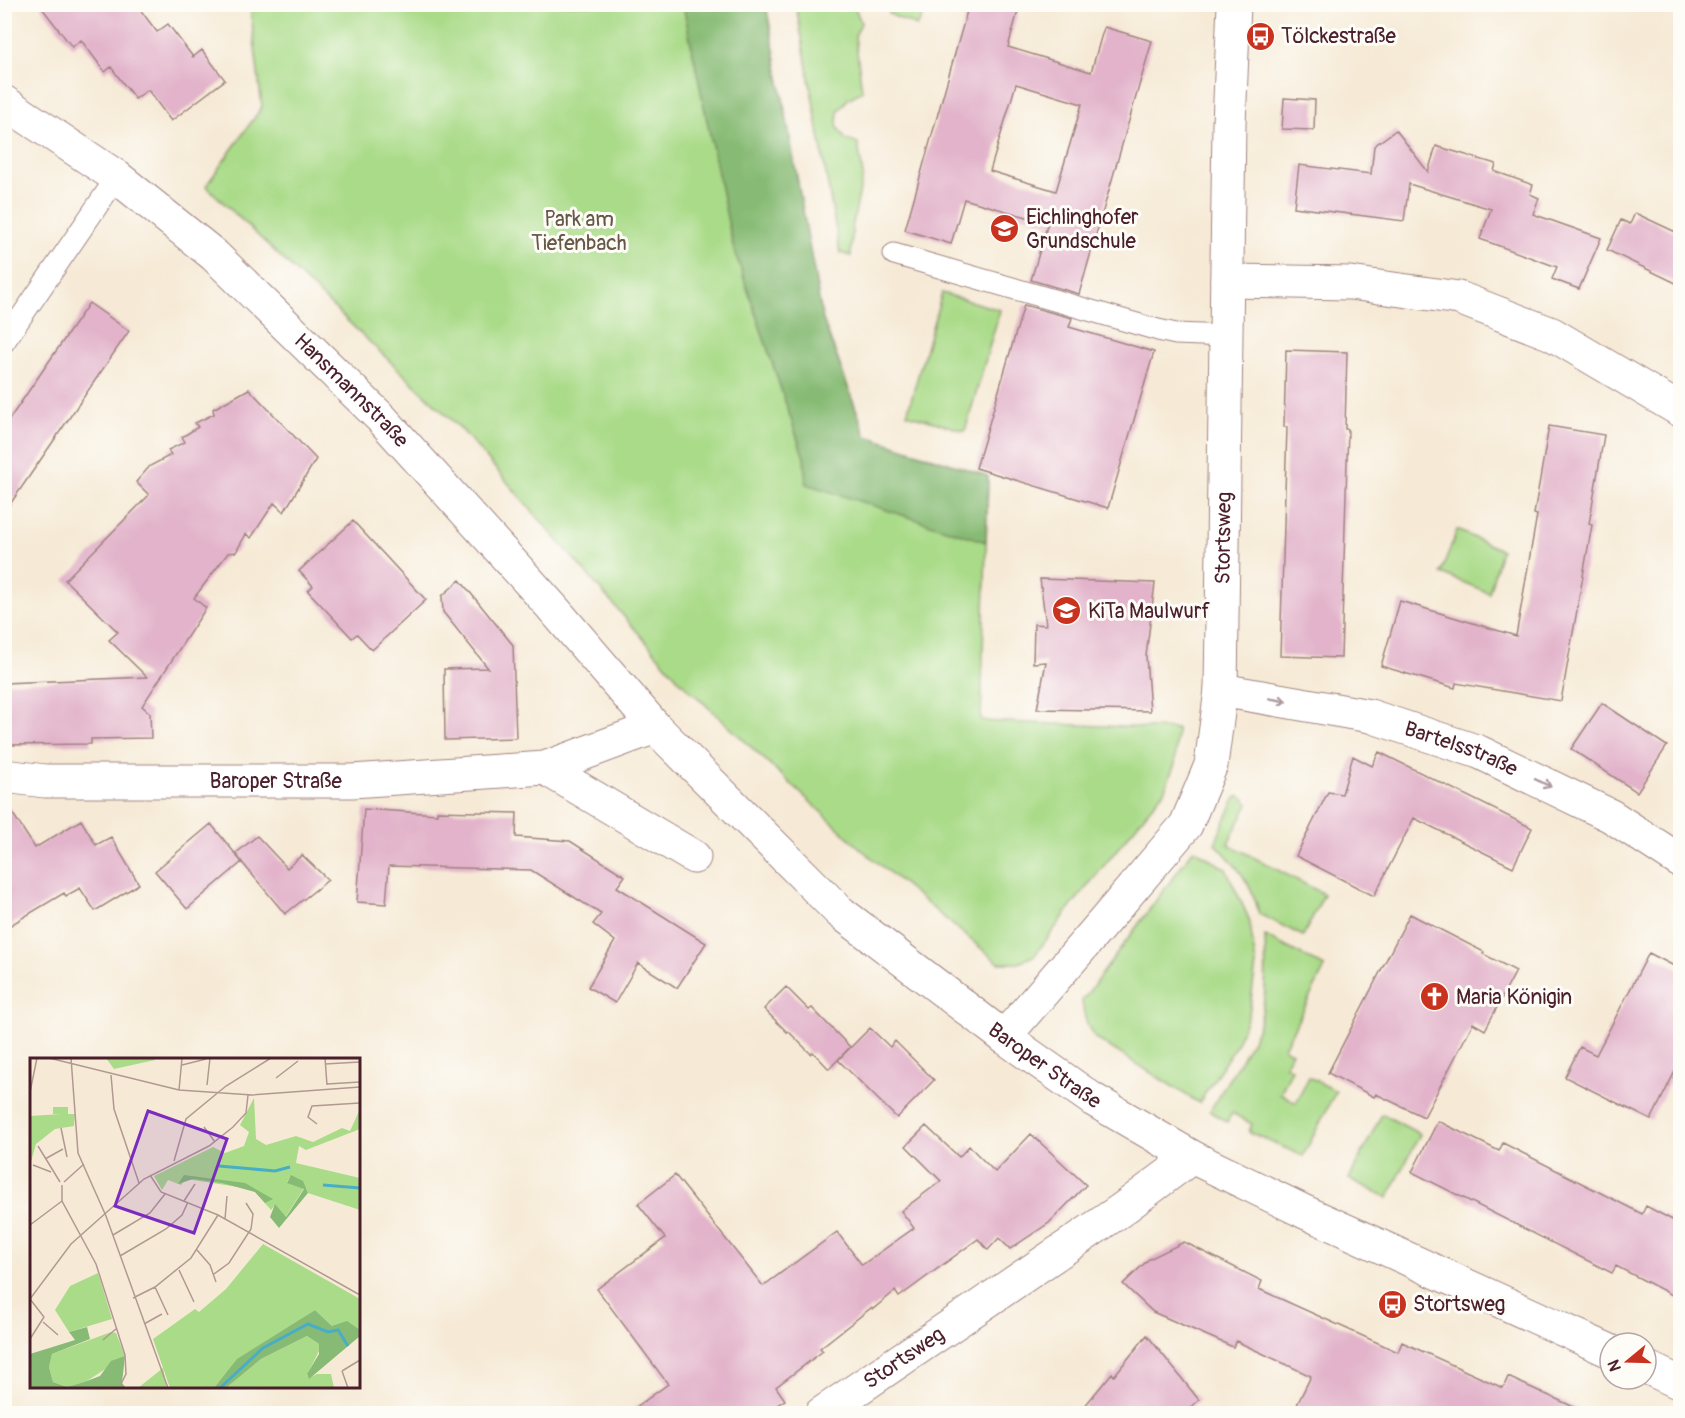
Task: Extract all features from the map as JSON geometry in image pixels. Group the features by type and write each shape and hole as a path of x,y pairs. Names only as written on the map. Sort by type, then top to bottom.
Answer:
{"street":[{"name":"Stortsweg","path":"1004,1036 1185,825 1211,765 1221,690 1234,4"},
{"name":"Hansmannstraße","path":"4,102 117,177 214,255 382,419 551,606 655,727"},
{"path":"1227,281 1350,283 1459,298 1551,334 1680,410"},
{"name":"Bartelsstraße","path":"1221,690 1370,716 1479,752 1611,816 1680,861"},
{"name":"Baroper Straße","path":"4,776 45,781 352,781 546,768 655,727 840,912 1004,1036 1092,1099 1191,1157 1305,1212 1598,1346"},
{"path":"546,768 694,857"},
{"name":"Stortsweg","path":"821,1413 1121,1210 1191,1157"},
{"path":"1658,1373 1680,1383"}],"lane":[{"path":"4,342 117,177"},
{"path":"894,254 1158,330 1176,334 1226,336"}],"green space":[{"path":"888,4 928,5 917,26 889,14"},
{"name":"Park am Tiefenbach","path":"250,5 766,5 822,317 866,436 988,476 981,721 1177,729 1175,764 1164,791 1035,955 1019,963 999,963 861,849 680,681 461,429 206,186 262,107"},
{"path":"683,5 766,5 822,317 866,436 988,476 986,542 806,484 804,458 733,246"},
{"path":"796,5 854,5 861,23 855,36 862,91 848,99 838,111 837,126 845,139 858,144 863,175 852,228 851,256 840,253"},
{"path":"942,293 1000,310 965,431 907,414"},
{"path":"1457,530 1501,550 1489,593 1441,573"},
{"path":"1240,796 1248,804 1228,844 1324,894 1303,936 1259,914 1248,884 1215,843 1235,798"},
{"path":"1194,849 1226,869 1249,919 1256,964 1249,1014 1236,1045 1199,1103 1095,1038 1089,1029 1082,1001"},
{"path":"1265,936 1325,967 1284,1048 1292,1052 1285,1065 1292,1069 1280,1094 1296,1103 1309,1077 1336,1091 1303,1156 1249,1132 1252,1124 1232,1113 1227,1122 1210,1111 1244,1054 1259,1023 1265,986"},
{"path":"1382,1114 1420,1134 1388,1198 1349,1179"}],"building":[{"path":"39,4 136,4 157,32 168,24 193,57 202,50 225,80 171,121 148,90 135,99 111,67 105,72 81,40 72,47"},
{"path":"969,4 1020,4 1008,47 1091,72 1104,27 1152,41 1079,294 1031,280 1048,223 964,199 951,244 905,230","holes":["1016,84 1082,104 1056,191 990,171"]},
{"path":"1284,98 1315,100 1314,130 1282,129"},
{"path":"1396,130 1428,172 1436,146 1496,164 1494,171 1533,185 1530,194 1539,198 1533,214 1601,238 1579,289 1552,279 1557,267 1480,239 1491,209 1409,184 1404,221 1294,207 1299,165 1371,174 1374,146"},
{"path":"1635,213 1680,234 1680,285 1607,250 1621,220 1630,224"},
{"path":"89,303 129,331 4,513 4,427"},
{"path":"1024,305 1072,318 1069,327 1154,352 1108,508 976,468"},
{"path":"1286,350 1347,352 1345,429 1348,429 1341,658 1280,656 1287,427 1284,427"},
{"path":"249,389 316,459 284,512 274,503 251,538 246,534 236,552 228,553 194,598 206,608 142,706 150,713 151,738 91,739 91,744 4,745 4,683 147,677 109,640 118,632 65,580 149,495 136,482 150,466 171,455 168,450 185,442 182,437 198,427 195,423 214,414 213,409"},
{"path":"1549,426 1604,435 1589,524 1592,525 1561,701 1456,683 1455,688 1381,666 1400,601 1516,636 1537,515 1534,514"},
{"path":"353,521 426,600 372,650 357,634 352,638 308,591 313,586 299,571"},
{"path":"1040,579 1155,583 1146,656 1150,711 1037,709 1046,662 1033,663 1034,624 1046,625"},
{"path":"460,580 513,645 516,738 445,740 444,669 488,668 443,612 442,596"},
{"path":"1602,703 1667,746 1637,792 1571,749"},
{"path":"1379,752 1532,828 1513,867 1414,818 1374,896 1296,856 1328,792 1342,794 1353,756 1372,766"},
{"path":"4,800 35,848 81,820 96,845 111,837 139,884 95,911 80,888 66,896 64,893 4,929"},
{"path":"364,809 437,814 437,811 517,813 516,837 570,841 625,876 617,887 706,943 677,988 638,963 615,1003 588,987 615,941 593,924 601,914 531,870 389,866 386,904 357,902"},
{"path":"211,824 242,862 187,909 155,871"},
{"path":"257,836 287,868 302,855 328,880 285,914 235,854"},
{"name":"Maria Königin","path":"1410,914 1516,971 1485,1030 1473,1023 1424,1117 1376,1094 1374,1097 1328,1073"},
{"path":"1649,953 1680,969 1680,1061 1651,1120 1565,1077 1580,1047 1596,1055"},
{"path":"786,987 809,1010 812,1008 850,1047 829,1069 764,1009"},
{"path":"870,1028 890,1047 895,1041 934,1080 897,1118 838,1060"},
{"path":"1438,1121 1499,1151 1503,1143 1642,1214 1646,1206 1680,1224 1680,1299 1616,1266 1612,1273 1412,1172"},
{"path":"926,1126 959,1157 969,1146 995,1172 1031,1134 1086,1185 1049,1223 1010,1249 999,1238 988,1250 978,1239 899,1297 895,1291 873,1309 871,1308 820,1348 823,1351 776,1387 785,1400 765,1413 628,1413 668,1384 597,1289 665,1238 638,1204 675,1175 763,1286 837,1232 862,1265 914,1228 901,1211 941,1181 906,1146"},
{"path":"1184,1242 1262,1281 1259,1289 1398,1352 1402,1342 1503,1388 1508,1377 1587,1413 1293,1413 1311,1376 1236,1341 1233,1347 1153,1312 1123,1284 1149,1259"},
{"path":"1147,1335 1199,1400 1185,1413 1079,1413 1112,1373 1114,1376"}],"place":[{"name":"Tölckestraße","path":"1260,36"},
{"name":"Eichlinghofer Grundschule","path":"1005,229"},
{"name":"KiTa Maulwurf","path":"1067,611"},
{"name":"Maria Königin","path":"1435,997"},
{"name":"Stortsweg","path":"1392,1304"}]}
